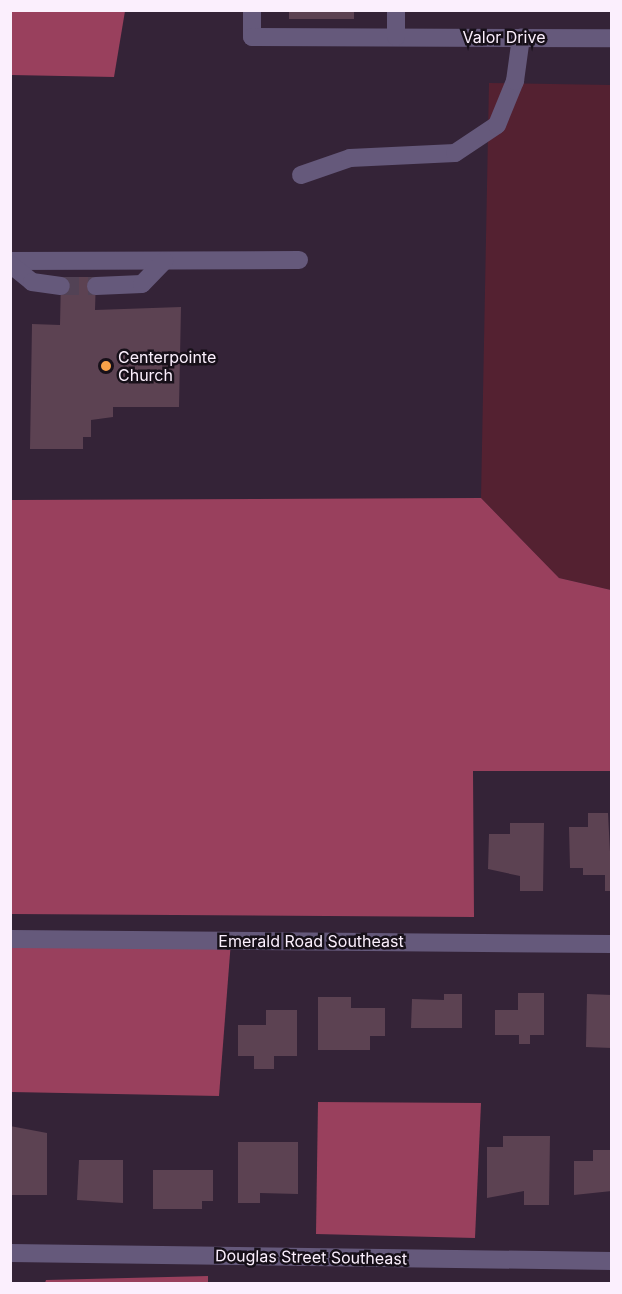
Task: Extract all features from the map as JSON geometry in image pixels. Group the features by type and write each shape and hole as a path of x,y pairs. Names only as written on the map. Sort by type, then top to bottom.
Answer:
{"street":[{"name":"Valor Drive","path":"252,10 252,36 612,38"},
{"path":"396,10 396,37"},
{"path":"301,175 350,158 455,153 497,124 515,81 521,37"},
{"path":"10,263 299,260"},
{"path":"96,286 142,284 164,261"},
{"path":"10,263 32,282 61,286"},
{"name":"Emerald Road Southeast","path":"10,939 612,944"},
{"name":"Douglas Street Southeast","path":"10,1253 612,1261"}],"shaded area":[{"path":"11,10 125,11 114,77 11,75"},
{"path":"489,83 611,85 611,590 559,578 481,498"},
{"path":"481,498 559,578 611,590 612,771 473,771 474,917 11,914 11,500"},
{"path":"11,939 231,941 219,1096 11,1092"},
{"path":"318,1102 481,1103 475,1238 316,1234"},
{"path":"208,1276 208,1284 45,1283 46,1280"}],"building":[{"path":"289,10 354,10 354,19 289,19"},
{"name":"Centerpointe Church","path":"61,277 96,277 95,310 181,307 179,407 113,407 113,417 91,420 91,437 83,437 83,449 30,449 32,324 60,325"},
{"path":"588,813 608,813 612,891 605,891 605,875 583,875 583,868 570,868 569,827 588,827"},
{"path":"510,823 544,823 543,891 520,891 520,876 488,869 489,834 510,834"},
{"path":"518,993 544,993 544,1035 530,1035 530,1044 519,1044 519,1035 495,1035 495,1010 518,1010"},
{"path":"444,994 462,994 462,1028 411,1028 412,999 444,1000"},
{"path":"587,994 612,995 612,1048 586,1047"},
{"path":"318,997 351,997 351,1008 385,1008 385,1036 370,1036 370,1050 318,1050"},
{"path":"266,1010 297,1010 297,1056 274,1056 274,1069 254,1069 254,1056 238,1056 238,1025 266,1025"},
{"path":"10,1126 47,1133 47,1195 10,1195"},
{"path":"503,1136 550,1136 549,1205 524,1205 524,1191 487,1198 487,1147 503,1147"},
{"path":"238,1142 298,1142 298,1194 260,1193 260,1203 238,1203"},
{"path":"593,1150 612,1150 612,1191 574,1195 574,1161 593,1161"},
{"path":"79,1160 123,1160 123,1203 77,1200"},
{"path":"153,1170 213,1170 213,1201 202,1201 202,1209 153,1209"}],"tunnel":[{"path":"61,286 96,286"}],"place":[{"name":"Centerpointe Church","path":"106,366"}]}
